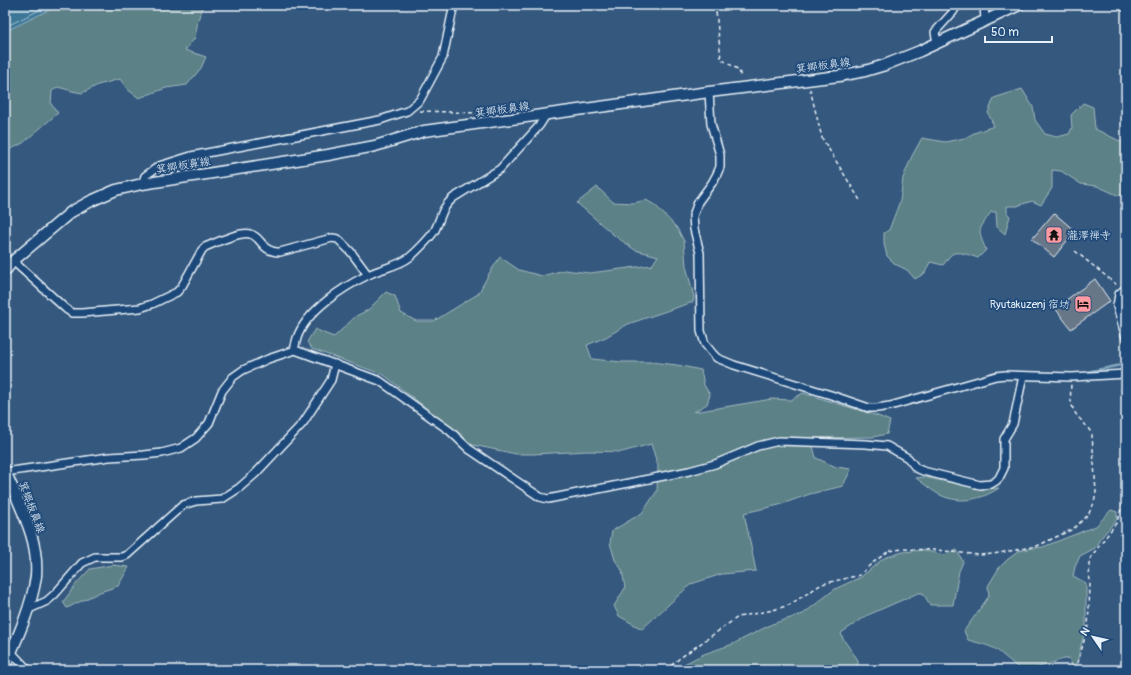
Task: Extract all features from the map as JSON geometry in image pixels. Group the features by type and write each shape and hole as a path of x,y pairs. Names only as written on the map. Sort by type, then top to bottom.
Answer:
{"main road":[{"name":"箕郷板鼻線","path":"5,271 13,261 71,212 90,201 116,190 142,184 328,155 375,146 424,131 839,76 870,69 899,59 1019,5"},
{"name":"箕郷板鼻線","path":"5,471 29,527 36,564 36,576 27,610 5,666"}],"street":[{"path":"142,184 144,176 159,166 191,156 380,120 402,114 420,100 443,57 453,5"},
{"path":"937,43 935,32 953,12 957,5"},
{"path":"984,5 985,20"},
{"path":"710,92 711,124 720,155 720,167 712,183 698,202 693,216 693,223 700,253 702,331 706,344 713,354 722,361 869,408 890,406 996,376 1072,377 1124,374"},
{"path":"296,350 294,347 299,331 308,318 320,306 343,289 368,275 403,262 410,257 436,229 442,211 447,203 500,169 539,126 546,115"},
{"path":"13,261 72,313 140,308 152,304 177,292 205,247 242,233 249,233 254,236 272,252 280,252 332,238 338,239 352,252 368,275"},
{"path":"1125,289 1119,294 1117,306 1126,338"},
{"path":"1117,306 1126,302"},
{"path":"5,471 109,457 162,453 181,448 196,438 209,423 222,391 233,377 268,359 296,350 380,381 450,431 469,450 540,497 548,499 689,471 715,464 758,446 779,441 887,446 908,458 916,468 923,471 980,485 991,484 999,478 1004,468 1004,439 1013,424 1023,376"},
{"path":"27,610 47,601 82,563 95,557 122,557 127,555 183,505 196,501 222,499 240,488 303,424 332,380 335,364"},
{"path":"11,652 28,670"}],"path":[{"path":"717,5 716,11 721,59 739,70 744,88"},
{"path":"808,80 822,138 861,202"},
{"path":"410,108 420,111 481,113"},
{"path":"1075,251 1125,289"},
{"path":"1124,374 1121,390 1126,399"},
{"path":"666,670 680,658 738,617 773,610 789,605 822,584 860,575 870,564 888,551 903,549 936,550 979,555 993,554 1037,546 1073,529 1088,515 1094,503 1096,492 1092,435 1090,430 1077,416 1072,407 1070,393 1072,377"},
{"path":"1076,670 1088,626 1090,587 1089,564 1091,557 1117,522 1122,506 1126,500"}],"green space":[{"path":"59,5 203,5 198,20 195,38 185,50 206,57 201,68 187,85 166,88 139,98 127,89 120,79 98,85 82,93 58,87 52,91 51,104 58,113 23,143 11,149 5,147 5,30"},
{"path":"1022,89 1033,107 1035,120 1045,134 1057,137 1069,134 1072,128 1071,115 1083,103 1093,107 1095,129 1126,144 1126,196 1117,195 1097,186 1081,184 1061,171 1052,170 1052,188 1041,205 1032,201 1017,206 1007,206 1007,213 1010,216 1005,234 997,227 996,212 991,212 980,230 981,238 986,250 978,258 965,254 952,254 943,265 930,262 925,273 915,279 907,270 895,264 887,256 884,244 884,233 889,230 900,201 903,178 912,156 922,138 945,142 965,138 994,126 988,113 994,98"},
{"path":"597,187 613,202 634,203 646,200 655,205 677,228 684,241 686,266 694,297 693,302 628,324 606,337 587,345 592,359 622,362 651,362 701,370 704,385 710,395 707,404 694,412 772,399 791,400 803,393 890,421 887,434 873,437 811,438 816,458 836,467 851,469 843,486 810,494 779,505 744,513 756,571 722,574 691,584 642,629 619,616 614,606 625,588 622,570 615,560 610,543 612,531 642,513 657,491 658,466 651,444 622,452 588,451 533,454 516,454 473,445 384,375 312,349 307,342 315,329 334,337 356,316 368,310 386,292 395,296 401,313 416,321 434,321 478,294 500,257 519,270 542,276 564,270 590,273 652,265 658,256 635,250 615,236 577,203"},
{"path":"924,477 980,489 999,488 975,499 961,500 939,495 916,478"},
{"path":"1111,510 1117,512 1117,519 1100,539 1095,548 1080,556 1075,567 1073,576 1086,583 1086,626 1075,670 1069,658 1033,669 1021,670 995,649 984,644 968,640 964,631 989,596 988,586 999,568 1007,560 1019,551 1043,547 1096,526"},
{"path":"923,550 944,555 957,550 963,562 959,571 953,605 930,605 923,593 918,593 868,615 841,633 843,639 858,660 858,670 678,670 682,665 704,654 733,644 772,624 803,614 835,589 861,577 884,558 903,552"},
{"path":"113,565 129,567 118,586 100,592 67,608 63,602 90,569"}],"water":[{"path":"5,5 59,5 5,30"}],"building":[{"name":"瀧澤禅寺","path":"1054,213 1075,231 1054,257 1032,239"},
{"name":"Ryutakuzenj 宿坊","path":"1095,279 1110,301 1071,329 1055,308"}],"waterway":[{"path":"1087,372 1126,364"}],"place":[{"name":"瀧澤禅寺","path":"1054,235"},
{"name":"Ryutakuzenj 宿坊","path":"1083,304"}]}
